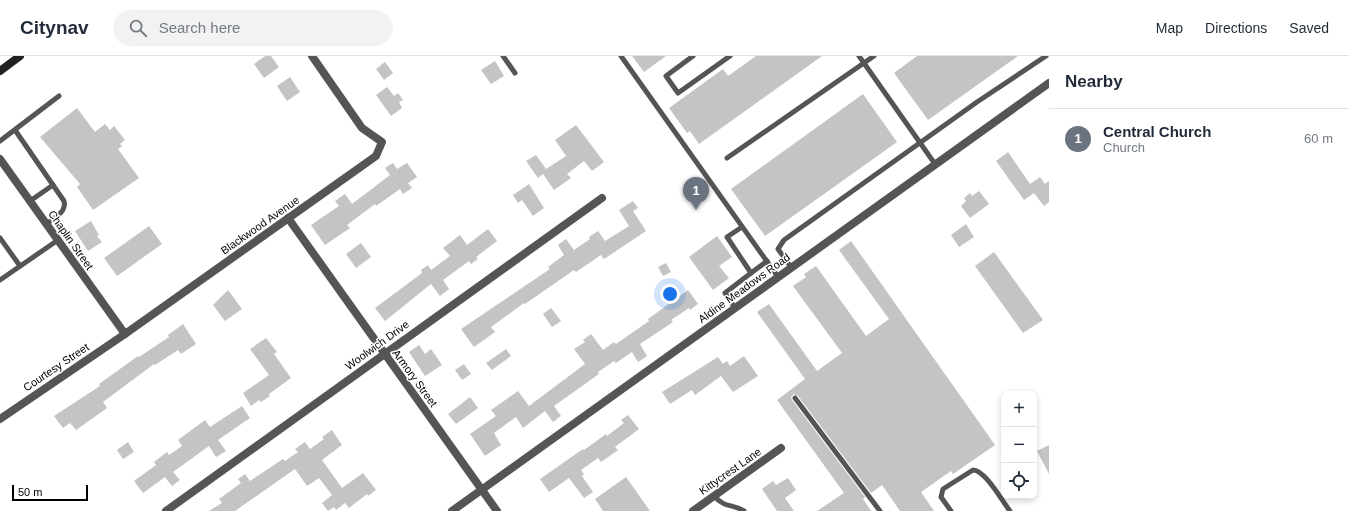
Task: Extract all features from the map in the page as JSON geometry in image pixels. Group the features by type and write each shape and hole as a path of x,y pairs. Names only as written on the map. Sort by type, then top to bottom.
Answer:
{"main road":[{"path":"0,70 20,56"}],"street":[{"name":"Blackwood Avenue","path":"125,334 376,156 382,142 362,128 312,56"},
{"name":"Aldine Meadows Road","path":"452,511 1049,83"},
{"name":"Chaplin Street","path":"0,159 125,334"},
{"name":"Woolwich Drive","path":"166,511 602,198"},
{"name":"Armory Street","path":"288,218 497,511"},
{"name":"Courtesy Street","path":"0,419 125,334"},
{"name":"Kittycrest Lane","path":"693,511 781,448"}],"lane":[{"path":"503,56 515,72"},
{"path":"621,56 778,277"},
{"path":"693,56 666,76 678,93 730,56"},
{"path":"859,56 935,164"},
{"path":"727,158 874,56"},
{"path":"792,267 778,249 784,240 920,143 1046,56"},
{"path":"0,141 59,96"},
{"path":"15,130 65,205 62,212 46,224"},
{"path":"30,201 53,185"},
{"path":"742,226 727,237 751,273"},
{"path":"0,238 20,266"},
{"path":"0,280 58,240"},
{"path":"735,308 725,293 767,261"},
{"path":"794,398 880,511"},
{"path":"951,511 941,497 943,490 973,470 978,470 984,475 1010,511"},
{"path":"714,496 722,504 739,508 744,511"}],"building":[{"path":"265,56 271,56 279,67 264,78 254,64"},
{"path":"632,56 666,56 644,72"},
{"path":"756,56 822,56 699,144 690,131 687,133 669,108 723,69 728,76"},
{"path":"917,56 1018,56 928,120 894,73"},
{"path":"495,61 504,76 491,84 481,70"},
{"path":"385,62 393,73 384,80 376,69"},
{"path":"290,77 300,92 287,101 277,86"},
{"path":"387,87 394,96 398,93 403,100 399,102 402,108 391,116 376,95"},
{"path":"863,94 897,142 765,236 731,189"},
{"path":"77,108 95,132 105,124 110,130 114,126 125,140 120,144 122,146 118,149 139,178 93,210 77,187 80,184 40,137"},
{"path":"576,125 604,162 592,171 584,161 567,174 571,178 554,190 543,174 538,178 526,161 536,155 546,169 566,156 555,140"},
{"path":"1008,152 1030,184 1040,177 1045,184 1049,181 1049,202 1044,206 1034,193 1024,200 996,161"},
{"path":"393,163 397,169 407,163 417,177 408,183 412,188 403,194 400,189 376,206 375,204 347,225 350,228 325,245 311,225 339,206 335,201 345,194 352,204 390,175 385,168"},
{"path":"529,184 544,208 533,216 522,200 518,203 513,195"},
{"path":"979,191 989,204 970,218 961,206 966,201 964,198 970,193 972,196"},
{"path":"633,201 638,208 633,211 646,231 604,259 601,255 576,272 574,270 525,304 524,303 491,327 495,332 474,347 461,329 550,269 548,267 564,255 558,245 566,239 574,250 590,239 589,237 598,231 605,241 629,226 619,210"},
{"path":"91,221 99,235 97,236 102,242 88,251 75,231"},
{"path":"966,224 974,237 959,247 951,235"},
{"path":"149,226 162,244 117,276 104,258"},
{"path":"488,229 497,241 476,257 478,259 471,264 469,261 443,280 449,289 440,296 431,284 385,321 375,308 422,273 421,270 428,265 431,270 450,256 443,248 460,235 467,245"},
{"path":"717,236 732,257 719,266 729,278 713,290 689,257"},
{"path":"851,241 995,445 953,474 951,471 921,492 934,511 900,511 882,485 871,493 798,396 794,394 791,397 792,400 865,497 863,499 871,511 817,511 844,493 777,400 805,379 757,312 769,304 817,371 842,353 793,286 806,277 804,274 816,266 866,336 889,319 839,250"},
{"path":"361,243 371,257 356,268 346,254"},
{"path":"994,252 1043,320 1023,333 975,266"},
{"path":"666,263 671,272 663,276 658,267"},
{"path":"228,290 242,309 225,321 213,305"},
{"path":"688,290 698,304 671,320 673,322 640,344 647,356 638,362 632,352 616,363 614,361 598,372 599,374 554,406 561,416 553,422 545,411 523,428 516,417 494,433 501,445 485,456 470,434 496,416 491,410 518,391 529,406 585,364 574,349 585,342 583,340 591,334 603,350 614,342 616,344 649,321 648,319"},
{"path":"551,308 561,321 552,327 543,314"},
{"path":"183,324 196,344 181,354 178,350 155,365 154,364 103,402 107,408 76,430 70,423 63,428 54,416 100,386 99,384 138,356 139,357 169,337 168,335"},
{"path":"266,338 277,352 274,354 291,378 269,394 270,396 261,402 259,400 251,406 243,393 269,375 250,349"},
{"path":"419,345 425,354 431,349 442,365 425,376 409,352"},
{"path":"506,349 511,356 492,370 486,363"},
{"path":"744,356 758,376 733,392 721,376 695,395 692,390 670,404 662,392 718,357 723,364 727,361 730,366"},
{"path":"464,364 471,374 462,380 455,370"},
{"path":"470,397 478,408 456,424 448,414"},
{"path":"242,406 250,418 218,440 226,451 216,457 209,446 173,472 180,480 172,486 165,477 143,493 134,481 156,465 154,462 167,452 169,455 182,446 178,440 205,420 210,427"},
{"path":"628,415 639,429 615,447 618,450 601,462 598,458 581,470 584,474 582,476 593,492 584,498 569,478 549,492 540,479 606,434 607,436 624,423 621,420"},
{"path":"332,430 342,445 322,460 342,488 363,473 376,490 368,496 367,494 349,508 345,503 336,510 334,507 328,511 322,503 332,495 319,478 307,486 295,469 235,511 209,511 222,503 219,499 241,483 238,479 245,474 250,481 283,459 285,461 298,452 295,449 305,442 310,449 324,439 322,437"},
{"path":"128,442 134,452 123,459 117,450"},
{"path":"1049,445 1049,474 1037,451"},
{"path":"626,477 650,511 603,511 595,499"},
{"path":"788,478 796,490 785,498 794,511 777,511 762,489 773,481 776,485"}],"place":[{"name":"Central Church","path":"696,210"}]}
